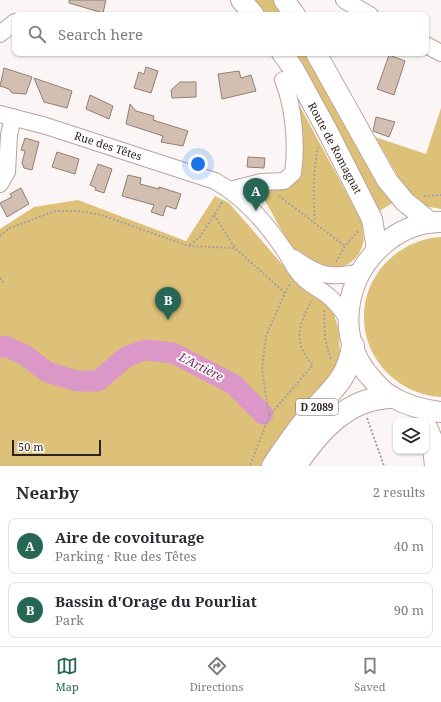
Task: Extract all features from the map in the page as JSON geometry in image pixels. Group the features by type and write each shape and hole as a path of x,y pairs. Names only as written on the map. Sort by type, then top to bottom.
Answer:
{"highway":[{"name":"D 2089","path":"274,466 292,438 341,381 350,361 353,346"},
{"name":"D 2089","path":"295,466 336,417 359,403 380,397 391,397"}],"main road":[{"path":"241,0 251,12"},
{"path":"284,0 293,12"},
{"name":"Route de Romagnat","path":"284,56 296,75 353,180 372,219 377,249"},
{"path":"318,56 387,180 405,202 435,222"},
{"path":"435,222 401,231 377,249 360,272 352,292 348,320 353,346 362,365 370,377 391,397 422,418 441,412"},
{"path":"429,433 432,439 435,466"}],"street":[{"path":"344,0 365,12"},
{"path":"0,34 12,24"},
{"path":"429,47 441,53"},
{"path":"230,190 261,182 284,181 293,173 292,105 283,80"},
{"path":"0,184 7,172 9,135 6,116"},
{"name":"Rue des Têtes","path":"6,116 215,181 230,190 252,208 286,253"},
{"path":"286,253 314,272 341,276 360,272"},
{"path":"286,253 297,272 309,284 335,302 348,320"}],"path":[{"path":"315,224 313,196 315,164 318,147 322,141"},
{"path":"261,182 345,246 361,228"},
{"path":"189,246 200,237 230,190"},
{"path":"0,236 10,228 54,211 80,211 101,215 189,246 235,248"},
{"path":"214,215 235,248 285,293 266,336 262,369 269,416"},
{"path":"0,278 5,284"},
{"path":"250,466 269,416 313,365 301,347 299,335 303,318 317,289"}],"shaded area":[{"path":"249,0 275,0 285,12 259,12"},
{"path":"291,56 313,56 396,201 376,213"},
{"path":"296,99 362,222 364,242 358,255 343,267 323,267 314,264 296,251 286,238 262,196 267,189 294,181"},
{"path":"441,108 441,209 420,205 406,190 375,137 426,154"},
{"path":"215,196 229,203 288,271 332,308 339,331 340,359 331,378 304,404 261,466 0,466 0,229 34,207 78,200 186,241"},
{"path":"441,237 441,397 426,395 411,390 386,372 370,347 365,332 364,316 370,286 387,262 412,244 426,239"}],"building":[{"path":"69,0 106,0 103,12 69,3"},
{"path":"389,56 405,61 394,95 377,89"},
{"path":"146,67 158,71 151,93 134,88 139,72 144,74"},
{"path":"4,68 32,77 26,94 12,93 9,89 0,86"},
{"path":"239,71 241,78 251,75 256,91 222,99 218,74"},
{"path":"34,78 72,91 67,108 44,102"},
{"path":"180,82 196,82 196,97 172,98 171,90"},
{"path":"90,95 113,106 109,119 86,109"},
{"path":"130,104 136,111 154,116 153,120 188,131 183,146 161,142 163,136 126,124"},
{"path":"376,117 395,122 389,137 373,131"},
{"path":"25,138 39,142 32,170 24,168 22,163 25,151 21,150"},
{"path":"57,152 79,159 75,174 52,167"},
{"path":"248,157 265,158 264,168 247,167"},
{"path":"98,164 112,169 104,193 95,190 96,188 90,185"},
{"path":"128,175 141,178 140,184 159,189 159,187 181,194 176,209 166,206 163,216 151,212 154,205 122,196"},
{"path":"21,188 29,204 7,217 0,203 12,197 10,194"}],"waterway":[{"name":"L'Artière","path":"0,347 5,346 25,355 47,372 77,381 98,381 126,357 145,350 173,353 233,384 263,414"}],"place":[{"name":"Aire de covoiturage","path":"256,211"},
{"name":"Bassin d'Orage du Pourliat","path":"168,320"}]}
